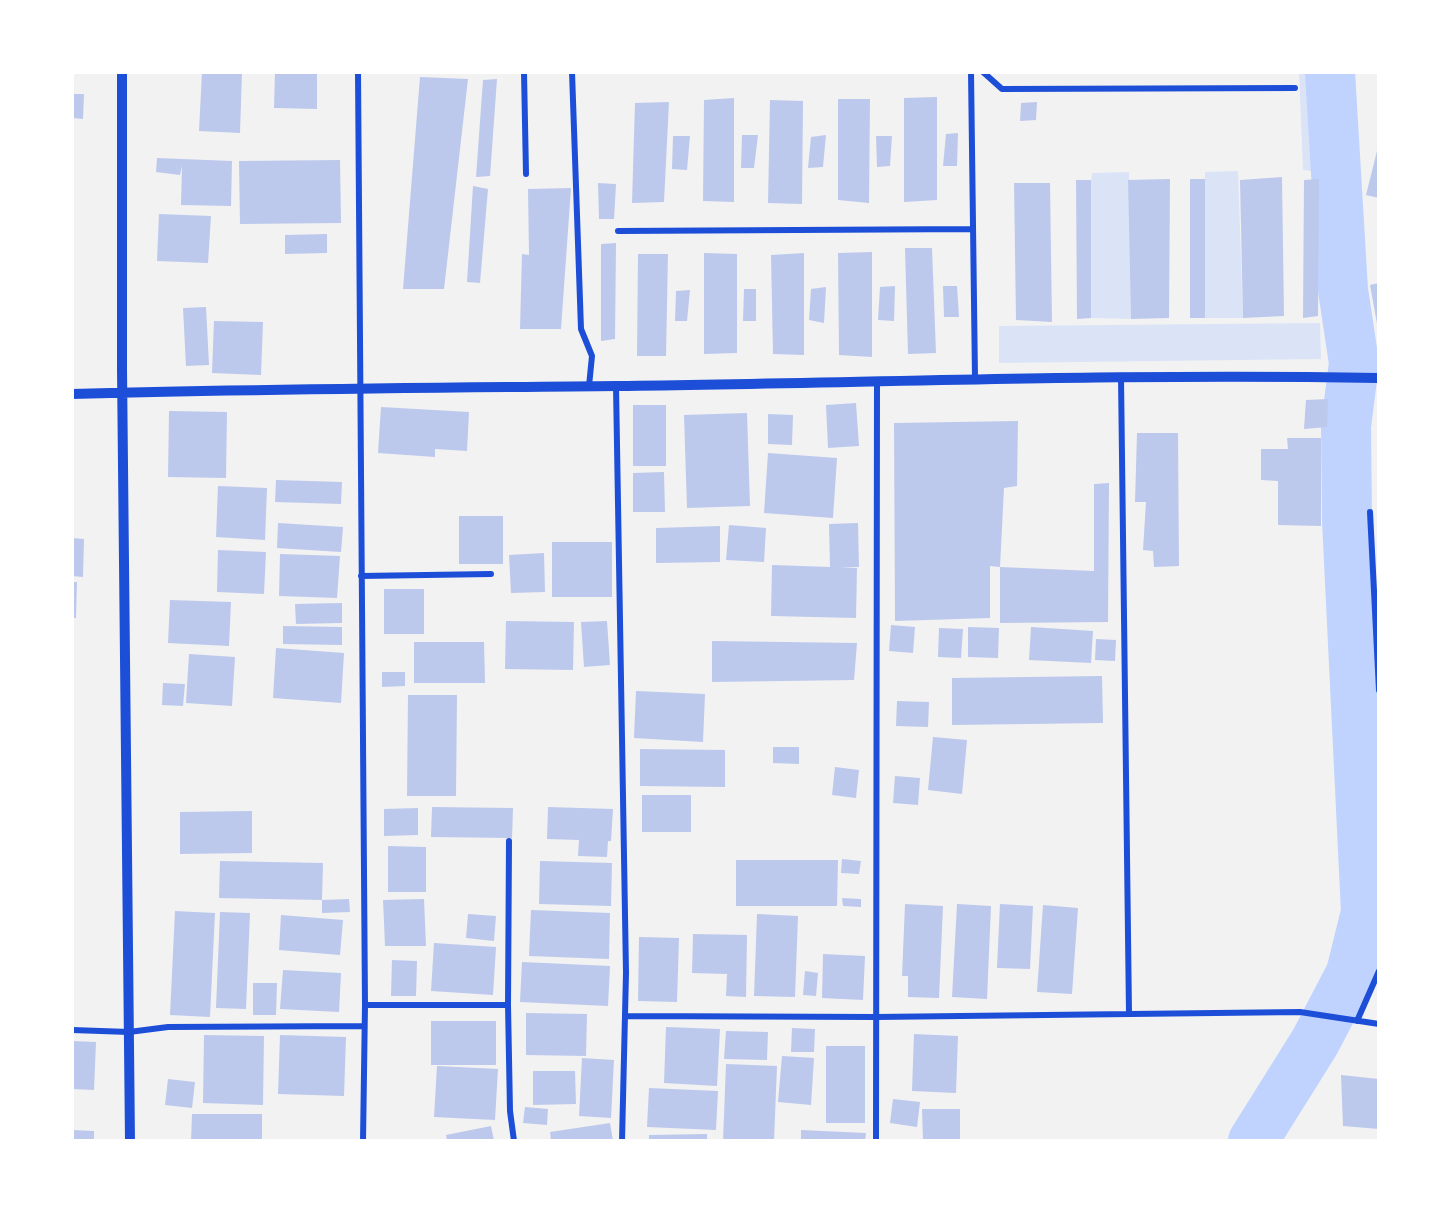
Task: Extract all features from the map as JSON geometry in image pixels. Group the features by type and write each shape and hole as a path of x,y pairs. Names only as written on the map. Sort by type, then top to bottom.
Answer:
{"street":[{"path":"122,72 122,392 130,1141"},
{"path":"358,72 365,1005 363,1141"},
{"path":"525,72 526,174"},
{"path":"572,72 581,329 592,356 589,386"},
{"path":"971,72 975,378"},
{"path":"983,72 1002,89 1295,88"},
{"path":"618,231 973,229"},
{"path":"1121,377 1129,1014"},
{"path":"72,394 360,387 616,386 975,378 1379,378"},
{"path":"876,381 876,1141"},
{"path":"616,386 626,949 622,1141"},
{"path":"1370,512 1379,690"},
{"path":"361,576 491,574"},
{"path":"509,841 508,1005 510,1111 514,1141"},
{"path":"1357,1021 1379,971"},
{"path":"365,1005 508,1005"},
{"path":"625,1016 876,1017 1300,1012 1379,1024"},
{"path":"72,1030 129,1032 168,1027 364,1026"}],"shaded area":[{"path":"1299,72 1311,72 1318,172 1303,170"},
{"path":"1238,171 1243,318 1205,318 1205,172"},
{"path":"1129,172 1131,319 1091,318 1092,173"},
{"path":"1320,323 1321,359 999,363 999,326"}],"building":[{"path":"202,72 242,72 240,133 199,131"},
{"path":"275,72 317,72 317,109 274,108"},
{"path":"420,77 468,79 444,289 403,289"},
{"path":"497,79 490,176 476,177 483,80"},
{"path":"72,94 84,94 83,119 72,118"},
{"path":"937,97 937,200 904,202 904,98"},
{"path":"734,98 734,202 703,201 704,100"},
{"path":"838,99 870,99 869,203 838,200"},
{"path":"770,100 803,101 802,204 768,203"},
{"path":"669,102 664,202 632,203 635,103"},
{"path":"1037,102 1036,120 1020,121 1021,103"},
{"path":"958,133 957,166 943,166 946,134"},
{"path":"742,135 758,135 754,168 741,168"},
{"path":"826,135 823,167 808,168 811,137"},
{"path":"673,136 690,136 687,170 672,169"},
{"path":"876,136 892,136 890,166 877,167"},
{"path":"1379,147 1379,198 1366,195"},
{"path":"157,158 232,161 231,206 181,205 182,166 180,175 156,172"},
{"path":"340,160 341,223 240,224 239,161"},
{"path":"1282,177 1284,316 1243,318 1240,180"},
{"path":"1170,179 1169,318 1131,319 1128,180"},
{"path":"1190,179 1205,179 1205,318 1190,318"},
{"path":"1319,179 1318,316 1303,318 1304,180"},
{"path":"1076,180 1091,180 1091,318 1077,319"},
{"path":"598,183 616,184 614,219 599,219"},
{"path":"1014,183 1050,183 1052,322 1016,320"},
{"path":"473,186 488,189 480,283 467,282"},
{"path":"571,188 561,329 520,329 522,254 529,255 528,189"},
{"path":"159,214 211,216 208,263 157,261"},
{"path":"327,234 327,253 285,254 285,235"},
{"path":"616,243 615,339 601,341 601,244"},
{"path":"905,248 932,248 936,353 908,354"},
{"path":"872,252 872,357 839,355 838,253"},
{"path":"704,253 737,254 737,353 704,354"},
{"path":"804,253 804,355 773,354 771,255"},
{"path":"638,254 668,254 666,356 637,356"},
{"path":"1379,283 1379,329 1378,329 1370,285"},
{"path":"895,286 894,321 878,320 880,287"},
{"path":"943,286 957,286 959,317 944,317"},
{"path":"826,287 824,323 809,320 811,289"},
{"path":"744,289 756,289 756,321 743,321"},
{"path":"690,290 687,321 675,321 676,291"},
{"path":"206,307 209,365 186,366 183,308"},
{"path":"214,321 263,322 261,375 212,373"},
{"path":"1328,399 1327,427 1304,429 1306,400"},
{"path":"856,403 859,446 828,448 826,405"},
{"path":"633,405 666,405 666,466 633,466"},
{"path":"381,407 469,412 467,451 435,449 435,457 378,453"},
{"path":"169,411 227,412 226,478 168,477"},
{"path":"747,413 750,506 687,508 684,415"},
{"path":"768,414 793,415 792,445 768,444"},
{"path":"1018,421 1017,486 1004,488 1000,567 990,566 990,618 895,621 894,423"},
{"path":"1137,433 1178,433 1179,566 1154,567 1153,551 1143,550 1146,502 1135,502"},
{"path":"1287,438 1321,438 1321,526 1278,525 1278,481 1261,480 1261,449 1288,449"},
{"path":"768,453 837,458 833,518 764,513"},
{"path":"664,472 665,512 633,512 633,473"},
{"path":"276,480 342,482 341,504 275,502"},
{"path":"1109,483 1108,622 1000,623 1000,567 1094,571 1094,484"},
{"path":"218,486 267,488 265,540 216,537"},
{"path":"459,516 503,516 503,564 459,564"},
{"path":"278,523 343,527 341,552 277,548"},
{"path":"858,523 859,567 840,567 857,568 856,618 771,616 772,565 830,567 829,524"},
{"path":"729,525 766,528 764,562 726,560"},
{"path":"720,526 720,562 656,563 656,528"},
{"path":"72,538 84,539 83,577 72,576"},
{"path":"552,542 612,542 612,597 552,597"},
{"path":"218,550 266,552 264,594 217,592"},
{"path":"544,553 545,592 511,593 509,555"},
{"path":"280,554 340,556 337,598 279,596"},
{"path":"72,582 77,582 76,618 72,618"},
{"path":"384,589 424,589 424,634 384,634"},
{"path":"170,600 231,602 229,646 168,643"},
{"path":"342,603 342,623 296,624 295,604"},
{"path":"506,621 574,622 573,670 505,669"},
{"path":"607,621 610,665 584,667 581,622"},
{"path":"891,625 915,627 913,653 889,651"},
{"path":"283,626 342,627 342,645 283,644"},
{"path":"968,627 999,628 998,658 968,657"},
{"path":"1031,627 1093,631 1091,663 1029,660"},
{"path":"939,628 963,629 961,658 938,657"},
{"path":"1096,639 1116,640 1115,661 1095,660"},
{"path":"712,641 857,643 854,680 712,682"},
{"path":"414,642 484,642 485,683 414,683"},
{"path":"276,648 344,653 341,703 273,698"},
{"path":"189,654 235,657 232,706 186,703"},
{"path":"382,672 405,672 405,686 382,687"},
{"path":"1102,676 1103,723 952,725 952,678"},
{"path":"163,683 185,684 183,706 162,705"},
{"path":"636,691 705,694 703,742 634,738"},
{"path":"408,695 457,695 456,796 407,796"},
{"path":"897,701 929,702 928,727 896,726"},
{"path":"933,737 967,740 962,794 928,790"},
{"path":"773,747 799,747 799,764 773,763"},
{"path":"640,749 725,750 725,787 640,786"},
{"path":"835,767 859,770 856,798 832,795"},
{"path":"895,776 920,778 918,805 893,803"},
{"path":"642,795 691,795 691,832 642,832"},
{"path":"432,807 513,808 512,838 431,837"},
{"path":"548,807 613,809 611,841 608,841 607,857 578,856 579,840 547,839"},
{"path":"418,808 418,835 384,836 384,809"},
{"path":"252,811 252,853 180,854 180,812"},
{"path":"388,846 426,847 426,892 388,892"},
{"path":"842,859 861,861 859,874 841,873"},
{"path":"736,860 838,860 837,906 736,906"},
{"path":"220,861 323,863 322,900 219,898"},
{"path":"540,861 612,863 611,906 539,904"},
{"path":"842,898 861,899 861,907 843,906"},
{"path":"349,899 350,912 322,913 322,900"},
{"path":"424,899 426,946 385,946 383,900"},
{"path":"905,904 943,906 939,998 908,997 908,976 902,976"},
{"path":"957,904 991,906 987,999 952,997"},
{"path":"1000,904 1033,906 1030,969 997,968"},
{"path":"1043,905 1078,908 1072,994 1037,992"},
{"path":"531,910 610,913 609,959 529,956"},
{"path":"175,911 215,913 210,1017 170,1015"},
{"path":"220,912 250,913 246,1009 216,1008"},
{"path":"468,914 496,916 494,941 466,938"},
{"path":"757,914 798,916 795,997 754,996"},
{"path":"281,915 343,920 340,955 279,950"},
{"path":"693,934 747,935 746,997 726,996 727,974 692,973"},
{"path":"639,937 679,938 677,1002 638,1001"},
{"path":"434,943 496,947 493,995 431,991"},
{"path":"823,954 865,956 863,1000 822,998"},
{"path":"392,960 417,961 416,996 391,996"},
{"path":"522,962 610,966 608,1006 520,1002"},
{"path":"283,970 341,973 339,1012 280,1009"},
{"path":"805,971 818,973 816,996 803,995"},
{"path":"253,983 277,983 276,1015 253,1015"},
{"path":"526,1013 587,1014 586,1056 526,1055"},
{"path":"431,1021 496,1021 496,1065 431,1065"},
{"path":"666,1027 720,1029 717,1086 664,1083"},
{"path":"792,1028 815,1029 814,1052 791,1052"},
{"path":"726,1031 768,1032 767,1060 724,1059"},
{"path":"914,1034 958,1036 956,1093 912,1091"},
{"path":"204,1035 264,1036 263,1105 203,1103"},
{"path":"280,1035 346,1037 344,1096 278,1094"},
{"path":"72,1041 96,1042 94,1090 72,1089"},
{"path":"826,1046 865,1046 865,1123 826,1123"},
{"path":"782,1056 814,1058 811,1105 778,1102"},
{"path":"582,1058 614,1060 611,1118 579,1116"},
{"path":"726,1064 777,1066 774,1141 723,1141"},
{"path":"437,1066 498,1069 495,1120 434,1117"},
{"path":"533,1071 575,1071 576,1104 533,1105"},
{"path":"1341,1075 1379,1079 1379,1129 1343,1126"},
{"path":"168,1079 195,1082 192,1108 165,1105"},
{"path":"649,1088 718,1091 716,1130 647,1127"},
{"path":"893,1099 920,1102 917,1127 890,1123"},
{"path":"525,1107 548,1109 547,1125 523,1123"},
{"path":"922,1109 960,1109 960,1141 923,1141"},
{"path":"192,1114 262,1114 262,1141 191,1141"},
{"path":"610,1123 613,1141 551,1141 550,1132"},
{"path":"491,1126 494,1141 447,1141 446,1135"},
{"path":"72,1130 94,1131 94,1141 72,1141"},
{"path":"801,1130 866,1133 865,1141 801,1141"},
{"path":"707,1134 707,1141 649,1141 649,1135"}],"waterway":[{"path":"1253,1141 1315,1042 1351,973 1366,912 1347,520 1346,426 1354,363 1343,290 1330,72"}]}
